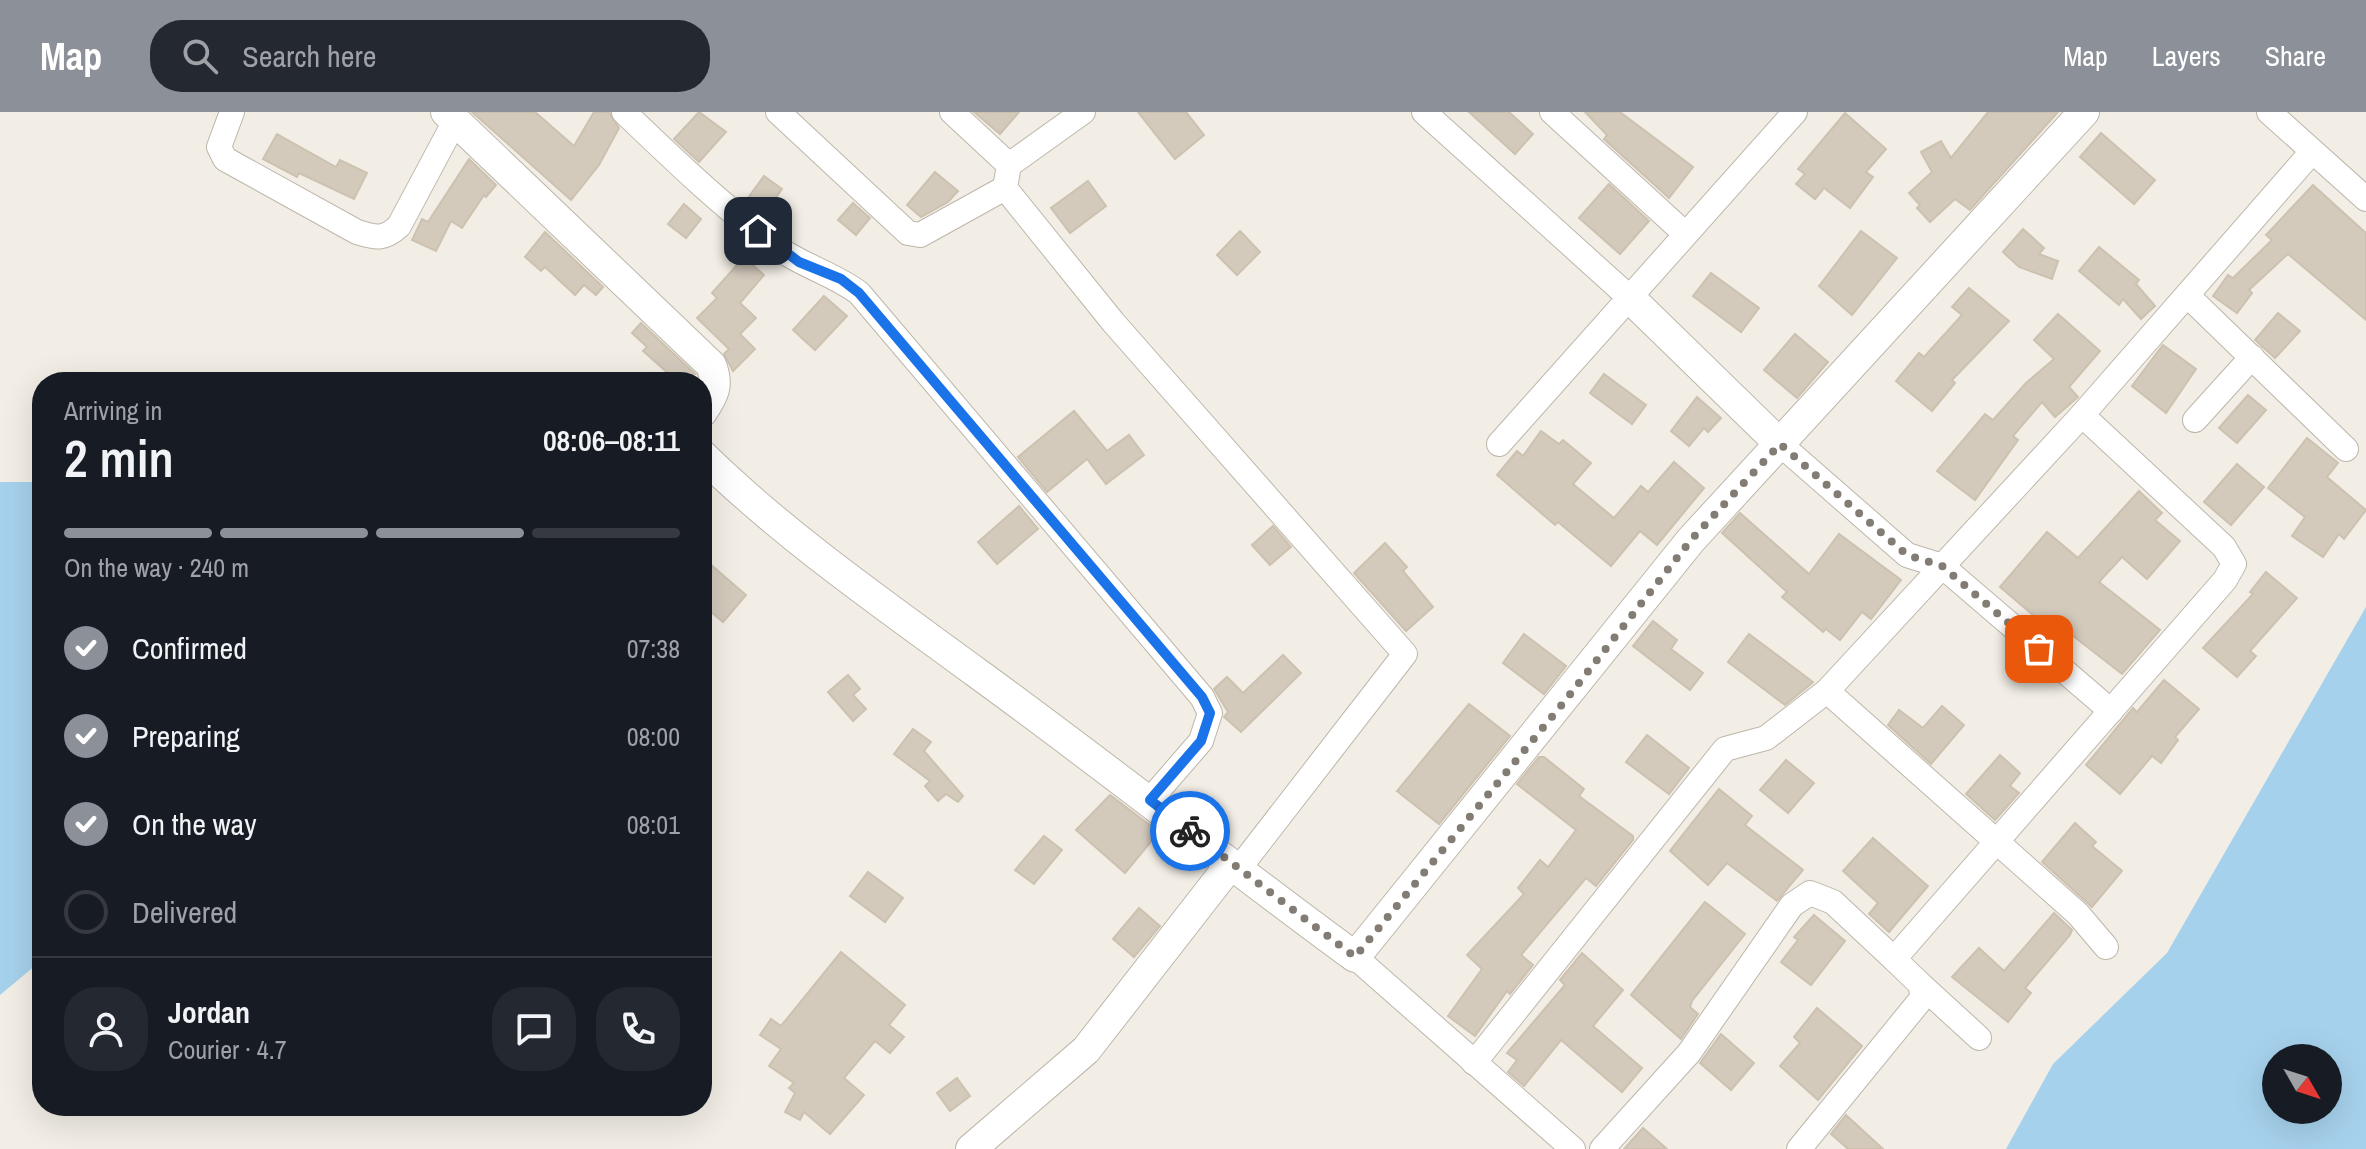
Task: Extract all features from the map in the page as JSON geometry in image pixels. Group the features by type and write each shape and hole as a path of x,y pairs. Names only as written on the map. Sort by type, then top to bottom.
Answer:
{"street":[{"path":"232,112 219,147 225,159 343,225 376,238 388,236 399,226 450,116 711,365 717,379 712,396"},
{"path":"624,112 698,183 777,247 799,262 841,279 859,293 1202,697 1210,713 1201,741 1150,800"},
{"path":"778,112 908,233 920,235 1007,176 1083,112"},
{"path":"952,112 1007,176 1113,322 1405,654 1086,1050 971,1149"},
{"path":"1424,112 1630,298 1780,444 1907,555 1942,566 2111,711"},
{"path":"1499,444 1795,112"},
{"path":"1355,957 1564,702 1691,540 2084,112"},
{"path":"2269,112 2311,153 2366,199"},
{"path":"1556,113 1681,230"},
{"path":"1474,1063 1725,749 1766,738 1827,691 2082,415 2311,153"},
{"path":"2188,296 2346,449"},
{"path":"2195,420 2252,357"},
{"path":"1894,959 2225,580 2234,564 2224,547 2082,415"},
{"path":"712,464 830,566 1150,800 1234,868 1355,957 1573,1149"},
{"path":"1827,691 2078,914 2106,947"},
{"path":"1602,1149 1689,1053 1792,905 1810,893 1833,902 1979,1038"},
{"path":"1799,1149 1915,1009 1923,997 1920,984"}],"water":[{"path":"0,482 32,482 32,968 0,995"},
{"path":"2366,607 2366,1149 2006,1149 2053,1064 2167,953"}],"building":[{"path":"472,112 535,112 574,146 594,112 609,112 619,128 599,165 571,200"},
{"path":"699,112 726,132 699,162 674,139"},
{"path":"974,112 1019,112 1000,134"},
{"path":"1138,112 1186,112 1204,135 1175,159"},
{"path":"1469,112 1509,112 1533,134 1515,154"},
{"path":"1585,112 1620,112 1693,167 1669,198 1604,139 1607,135"},
{"path":"1988,112 2058,112 1970,210 1955,199 1930,222 1909,193 1932,172 1921,152 1941,141 1951,158"},
{"path":"1845,113 1886,149 1866,172 1873,177 1850,208 1824,188 1815,199 1796,184 1805,174 1798,169"},
{"path":"2101,133 2155,180 2134,204 2080,157"},
{"path":"277,134 336,167 340,160 367,173 354,199 299,173 297,177 263,159"},
{"path":"469,159 496,185 486,197 484,195 462,228 451,221 436,251 412,240 422,219 428,222"},
{"path":"935,172 958,191 948,202 921,217 907,205"},
{"path":"764,176 782,189 762,217 745,202"},
{"path":"1088,181 1106,206 1070,233 1051,208"},
{"path":"1609,184 1649,221 1620,254 1579,218"},
{"path":"2313,185 2366,233 2366,320 2288,254 2249,290 2252,293 2237,313 2213,296 2228,275 2233,278 2272,240 2266,235"},
{"path":"853,203 870,218 856,235 838,220"},
{"path":"684,204 701,219 686,238 668,224"},
{"path":"2023,229 2044,248 2039,254 2058,261 2052,279 2019,267 2003,252"},
{"path":"1240,231 1260,252 1237,275 1217,255"},
{"path":"1861,231 1897,258 1852,315 1819,286"},
{"path":"545,232 603,287 596,295 584,285 575,295 545,267 541,271 525,257"},
{"path":"2099,247 2139,280 2136,284 2155,306 2141,319 2123,299 2119,305 2079,271"},
{"path":"744,257 764,275 740,303 756,318 740,334 755,349 733,371 724,354 729,349 697,318 717,298 712,293"},
{"path":"1711,273 1759,308 1741,332 1693,296"},
{"path":"1969,288 2009,321 1952,380 1955,383 1932,411 1896,381 1919,353 1924,357 1962,315 1952,307"},
{"path":"824,296 847,316 815,350 793,330"},
{"path":"2278,313 2300,331 2275,358 2255,340"},
{"path":"2058,314 2100,351 2069,387 2078,397 2055,417 2042,402 2013,436 2018,440 1975,500 1937,471 1985,414 1993,420 2026,383 2054,359 2034,340"},
{"path":"641,323 693,372 667,372 643,351 647,347 632,333"},
{"path":"1795,334 1828,362 1797,398 1764,370"},
{"path":"2163,345 2196,369 2166,413 2132,386"},
{"path":"1604,374 1646,405 1632,424 1590,393"},
{"path":"2248,395 2266,410 2237,443 2219,428"},
{"path":"1697,397 1721,418 1708,432 1704,428 1689,446 1671,431"},
{"path":"1074,411 1107,451 1129,435 1144,455 1106,484 1087,459 1047,492 1018,457"},
{"path":"1541,431 1559,444 1563,440 1591,463 1573,484 1614,518 1641,486 1648,492 1674,462 1704,488 1657,545 1640,531 1611,566 1558,522 1555,525 1497,475 1517,451 1523,456"},
{"path":"2307,438 2338,463 2327,477 2366,510 2344,539 2339,534 2323,557 2292,536 2305,517 2268,488"},
{"path":"2237,464 2264,487 2231,525 2204,502"},
{"path":"2139,491 2162,513 2155,520 2180,541 2147,579 2122,557 2099,582 2160,630 2122,674 2059,625 2053,632 2000,587 2047,532 2078,558"},
{"path":"1019,506 1038,529 997,564 978,542"},
{"path":"1740,513 1809,574 1839,534 1901,580 1871,619 1862,612 1840,640 1826,629 1823,632 1782,597 1787,592 1722,533"},
{"path":"1273,526 1291,547 1270,565 1252,545"},
{"path":"1385,543 1407,567 1403,571 1433,607 1406,631 1354,573"},
{"path":"712,566 746,595 723,622 712,613"},
{"path":"2266,572 2297,598 2250,651 2256,656 2237,677 2203,648 2253,594 2250,592"},
{"path":"1653,621 1677,640 1671,649 1703,673 1690,690 1633,646"},
{"path":"1524,634 1566,666 1544,694 1503,663"},
{"path":"1749,634 1813,682 1785,705 1728,662"},
{"path":"1283,655 1301,673 1241,732 1224,717 1228,712 1214,689 1227,677 1243,693"},
{"path":"848,675 860,689 853,695 866,709 853,721 828,692"},
{"path":"2164,680 2199,709 2175,737 2178,740 2161,763 2152,756 2120,794 2086,765 2133,708 2137,712"},
{"path":"1469,704 1510,736 1439,824 1397,791"},
{"path":"1942,706 1964,725 1931,764 1888,725 1899,710 1923,728"},
{"path":"913,729 931,742 924,751 963,796 958,802 946,794 938,801 925,786 930,781 894,754"},
{"path":"1647,735 1689,768 1669,794 1626,762"},
{"path":"2000,755 2020,773 2010,786 2019,793 1995,820 1966,794"},
{"path":"1539,757 1544,757 1584,789 1579,796 1633,836 1633,840 1596,886 1586,878 1521,955 1533,965 1510,994 1507,991 1475,1036 1448,1016 1482,969 1467,955 1524,894 1518,888 1540,860 1548,867 1576,830 1517,784"},
{"path":"1786,760 1814,783 1788,813 1760,790"},
{"path":"1719,789 1752,816 1745,825 1803,870 1777,901 1727,863 1708,885 1670,851"},
{"path":"1110,795 1159,832 1125,873 1076,830"},
{"path":"2075,823 2096,842 2092,846 2122,871 2092,907 2042,862"},
{"path":"1044,836 1062,850 1034,884 1015,870"},
{"path":"1873,838 1928,886 1889,932 1869,914 1878,903 1843,871"},
{"path":"868,872 903,898 885,922 850,896"},
{"path":"1705,902 1745,934 1692,1001 1690,1007 1698,1014 1681,1039 1631,995"},
{"path":"1139,908 1160,926 1134,957 1113,939"},
{"path":"2054,913 2072,930 2070,935 2025,988 2031,993 2008,1022 1952,977 1979,948 2004,971"},
{"path":"1814,915 1845,941 1811,985 1781,962 1798,940 1794,937"},
{"path":"841,952 905,1005 889,1025 904,1037 890,1053 875,1041 844,1078 864,1095 830,1134 804,1112 800,1120 785,1112 795,1093 789,1088 794,1083 769,1066 781,1049 760,1035 771,1019 781,1026"},
{"path":"1582,953 1623,990 1593,1026 1642,1068 1622,1092 1561,1040 1524,1086 1508,1072 1517,1060 1507,1053 1565,985 1560,980"},
{"path":"1817,1008 1862,1046 1818,1100 1780,1066 1800,1043 1794,1037"},
{"path":"1721,1034 1754,1063 1731,1090 1700,1063"},
{"path":"957,1078 970,1096 950,1111 937,1093"},
{"path":"1846,1115 1883,1149 1848,1149 1831,1134"},
{"path":"1643,1128 1667,1149 1624,1149"}],"way so far":[{"path":"1190,831 1230,865 1355,957 1564,702 1691,540 1780,444 1907,555 1942,566 2039,649"}],"route":[{"path":"758,231 799,262 841,279 859,293 1202,697 1210,713 1209,724 1201,741 1150,800 1190,831"}]}
